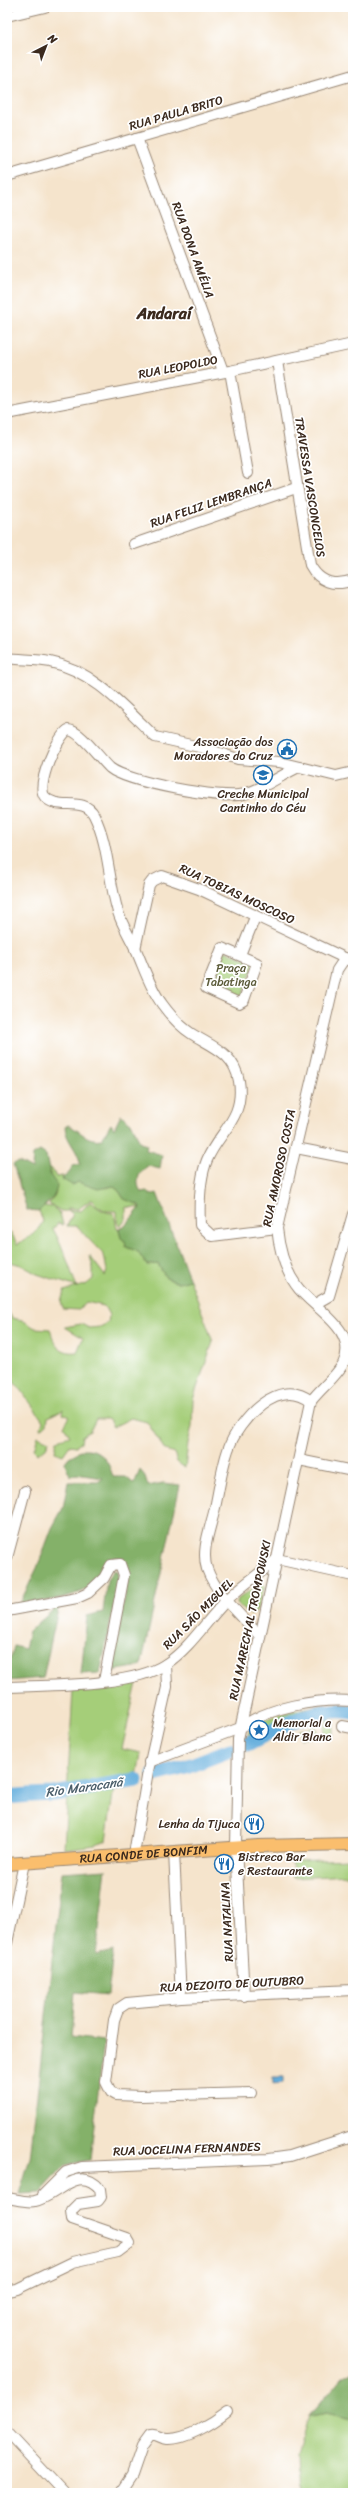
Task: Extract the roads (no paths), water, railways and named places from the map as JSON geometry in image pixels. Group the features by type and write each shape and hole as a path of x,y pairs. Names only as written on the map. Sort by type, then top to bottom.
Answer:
{"main road":[{"name":"RUA CONDE DE BONFIM","path":"7,1864 236,1847 353,1844"}],"street":[{"path":"7,16 45,7"},
{"name":"RUA PAULA BRITO","path":"7,176 353,75"},
{"name":"RUA DONA AMÉLIA","path":"137,138 227,371 248,473"},
{"name":"RUA LEOPOLDO","path":"7,414 276,362 353,344"},
{"name":"TRAVESSA VASCONCELOS","path":"276,362 310,565 315,575 328,583 344,583 353,580"},
{"name":"RUA FELIZ LEMBRANÇA","path":"134,544 296,488"},
{"path":"7,658 50,662 81,674 106,691 155,737 160,739 204,748 238,759 279,762 336,776 353,772"},
{"path":"277,1228 212,1236 200,1225 199,1203 205,1166 234,1117 240,1094 238,1076 231,1060 224,1053 192,1034 162,1004 118,912 104,844 93,813 84,806 50,800 42,790 42,783 63,734 68,730 78,733 112,769 154,784 215,794 243,795 299,767"},
{"name":"RUA TOBIAS MOSCOSO","path":"135,949 149,885 157,877 168,877 199,889 255,917 349,960"},
{"path":"240,955 255,917"},
{"path":"222,948 240,955 255,961 257,966 244,1000 237,1003 208,990 206,985 222,948"},
{"name":"RUA AMOROSO COSTA","path":"311,1401 343,1364 347,1355 347,1345 337,1322 296,1286 285,1265 278,1243 277,1228 337,970 349,960"},
{"path":"296,1148 353,1159"},
{"path":"315,1304 330,1296 353,1214"},
{"path":"259,1635 227,1600 207,1568 206,1550 228,1450 244,1422 259,1406 274,1397 286,1392 296,1393 311,1401"},
{"name":"RUA MARECHAL TROMPOWSKI","path":"236,1847 238,1739 259,1635 277,1560 311,1401"},
{"path":"299,1460 353,1471"},
{"path":"7,1558 26,1491"},
{"path":"277,1560 353,1576"},
{"name":"RUA SÃO MIGUEL","path":"7,1686 72,1684 104,1681 153,1671 166,1664 185,1648 227,1600 277,1560"},
{"path":"7,1611 77,1598 96,1586 111,1565 120,1564 124,1575 104,1681"},
{"path":"134,1854 148,1766 167,1688 166,1664"},
{"path":"148,1766 240,1728 253,1719 308,1702 353,1701"},
{"path":"342,1726 353,1728"},
{"name":"RUA NATALINA","path":"236,1847 244,1996"},
{"path":"174,1852 181,1998"},
{"path":"7,1943 24,1863"},
{"name":"RUA DEZOITO DE OUTUBRO","path":"251,2093 116,2095 107,2088 106,2082 116,2013 127,2003 181,1998 353,1990"},
{"name":"RUA JOCELINA FERNANDES","path":"35,2201 66,2172 82,2167 268,2159 290,2156 349,2138"},
{"path":"7,2198 35,2201 73,2180 93,2183 100,2189 101,2197 98,2201 78,2204 71,2211 72,2219 127,2238 130,2243 118,2252 73,2262 17,2289 7,2291"},
{"path":"120,2493 132,2475 142,2446 150,2435 156,2434 167,2439 184,2436 213,2422 227,2412"},
{"path":"7,2432 64,2493"}],"water":[{"path":"273,2077 284,2077 284,2083 273,2084"}],"waterway":[{"name":"Rio Maracanã","path":"247,1744 298,1719 311,1715 325,1712 353,1712"},
{"name":"Rio Maracanã","path":"154,1775 186,1767 230,1750"},
{"name":"Rio Maracanã","path":"32,1795 54,1794 136,1780"},
{"name":"Rio Maracanã","path":"7,1797 30,1795"}],"place":[{"name":"Associação dos Moradores do Cruz","path":"287,749"},
{"name":"Creche Municipal Cantinho do Céu","path":"263,775"},
{"name":"Memorial a Aldir Blanc","path":"259,1730"},
{"name":"Lenha da Tijuca","path":"254,1824"},
{"name":"Bistreco Bar e Restaurante","path":"224,1864"}],"district":[{"name":"Andaraí","path":"164,313"}],"park label":[{"name":"Praça Tabatinga","path":"231,975"}]}
